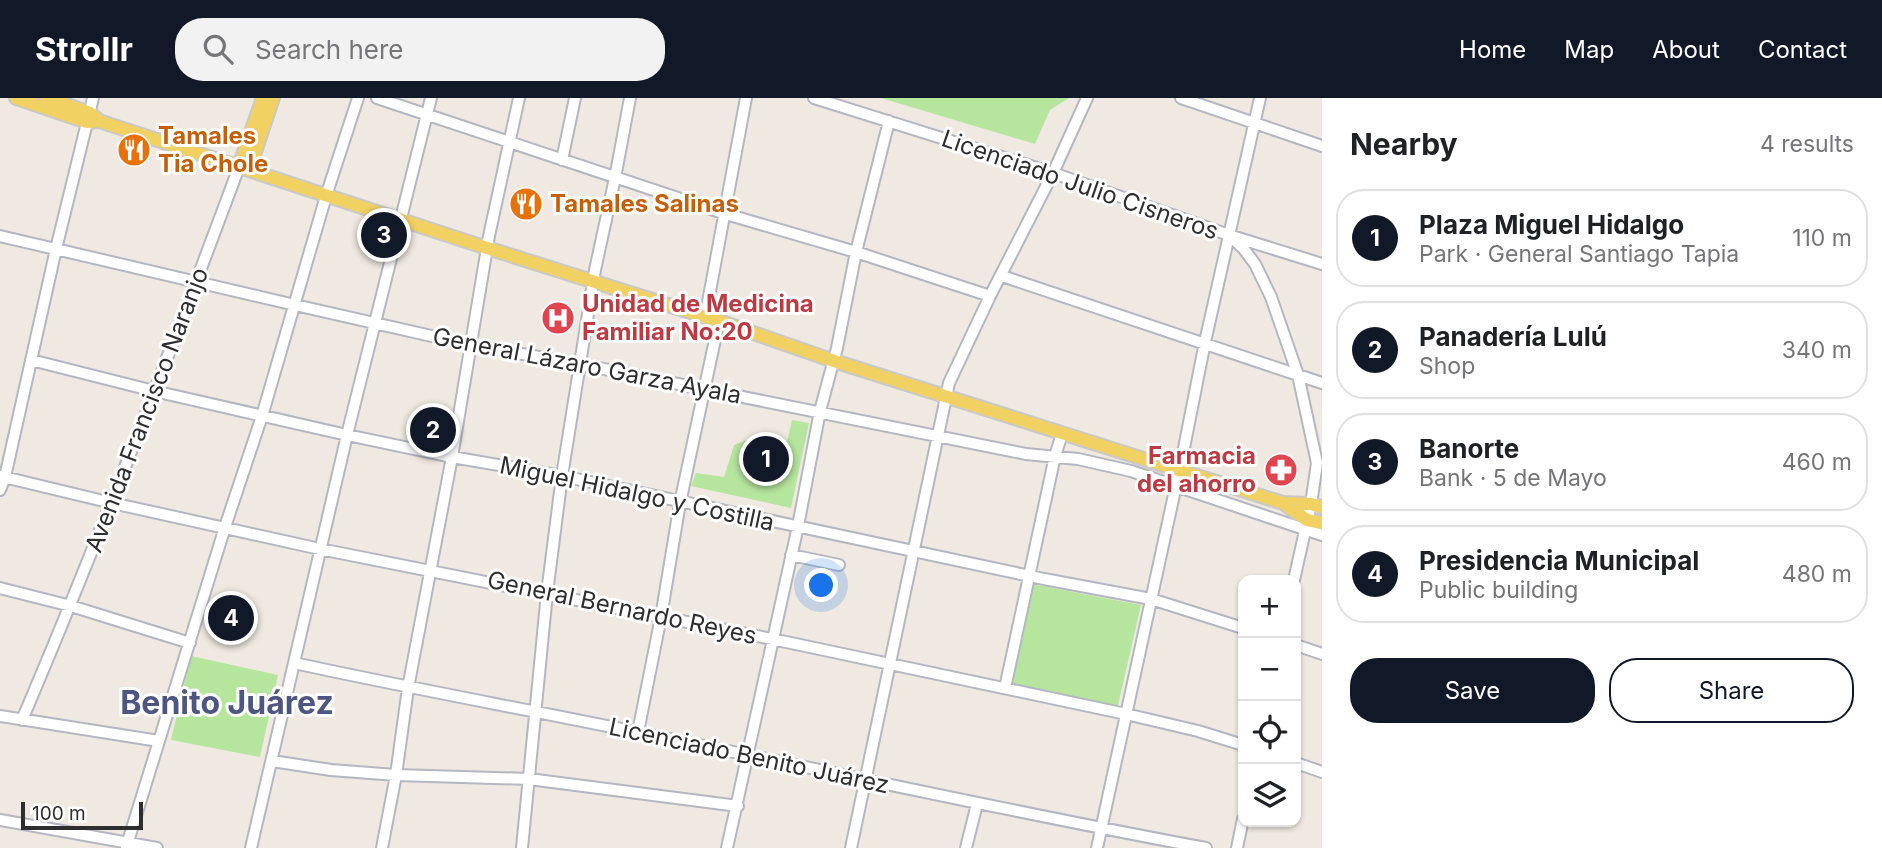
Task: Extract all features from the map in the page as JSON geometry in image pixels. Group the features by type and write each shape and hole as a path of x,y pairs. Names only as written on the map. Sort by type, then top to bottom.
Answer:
{"main road":[{"path":"16,98 92,119 719,321 834,361 1283,503 1316,506"},
{"path":"47,98 92,119"},
{"name":"Avenida Francisco Naranjo","path":"244,168 263,98"},
{"name":"Avenida Francisco Naranjo","path":"244,168 273,98"},
{"path":"1283,503 1306,524 1322,523"}],"street":[{"path":"0,490 56,249 92,119 93,98"},
{"path":"127,846 262,416 326,196 358,98"},
{"path":"377,98 726,214 856,252 990,296"},
{"path":"251,848 347,435 431,98"},
{"path":"382,848 487,248 519,98"},
{"path":"562,160 575,98"},
{"path":"522,848 547,593 562,476 593,282 630,98"},
{"path":"705,318 746,98"},
{"name":"Licenciado Julio Cisneros","path":"814,98 1053,173 1229,235 1243,248 1255,264 1271,298 1298,375 1317,463 1316,506 1306,524 1295,575"},
{"path":"851,848 949,383 1087,98"},
{"path":"1181,98 1322,146"},
{"path":"1097,848 1260,98"},
{"path":"727,848 798,526 820,411 889,121"},
{"name":"Avenida Francisco Naranjo","path":"22,720 71,606 196,282 244,168"},
{"path":"1229,235 1322,264"},
{"name":"General Lázaro Garza Ayala","path":"0,236 471,345 820,411 1026,454 1098,463 1306,524 1322,535"},
{"path":"1002,276 1322,383"},
{"path":"638,732 662,617 680,503 719,321"},
{"name":"Miguel Hidalgo y Costilla","path":"31,360 347,435 562,476 680,503 1151,599 1238,626"},
{"path":"1005,688 1028,575 1062,433"},
{"path":"1317,463 1322,445"},
{"name":"General Bernardo Reyes","path":"3,477 320,549 772,639 1126,714 1238,743"},
{"path":"791,555 839,565"},
{"path":"0,588 71,606 190,643"},
{"path":"1301,647 1322,654"},
{"name":"Licenciado Benito Juárez","path":"294,663 977,804 1206,848"},
{"path":"0,716 159,741"},
{"path":"272,761 331,770 396,775 529,779 738,806"},
{"path":"1299,764 1322,772"},
{"path":"966,848 977,804"},
{"path":"0,820 127,846 157,848"},
{"path":"1237,848 1241,827"}],"green space":[{"path":"881,98 1069,98 1050,110 1035,144"},
{"path":"792,420 809,423 791,508 691,486 696,473 724,477 734,445 757,436 787,442"},
{"path":"1031,584 1141,605 1117,710 1010,684"},
{"path":"191,656 278,675 260,757 171,740"}],"place":[{"name":"Tamales Tia Chole","path":"134,150"},
{"name":"Tamales Salinas","path":"526,204"},
{"name":"Banorte","path":"384,235"},
{"name":"Unidad de Medicina Familiar No:20","path":"558,318"},
{"name":"Panadería Lulú","path":"433,430"},
{"name":"Plaza Miguel Hidalgo","path":"766,459"},
{"name":"Farmacia del ahorro","path":"1281,470"},
{"name":"Presidencia Municipal","path":"231,618"}],"district":[{"name":"Benito Juárez","path":"227,703"}]}
